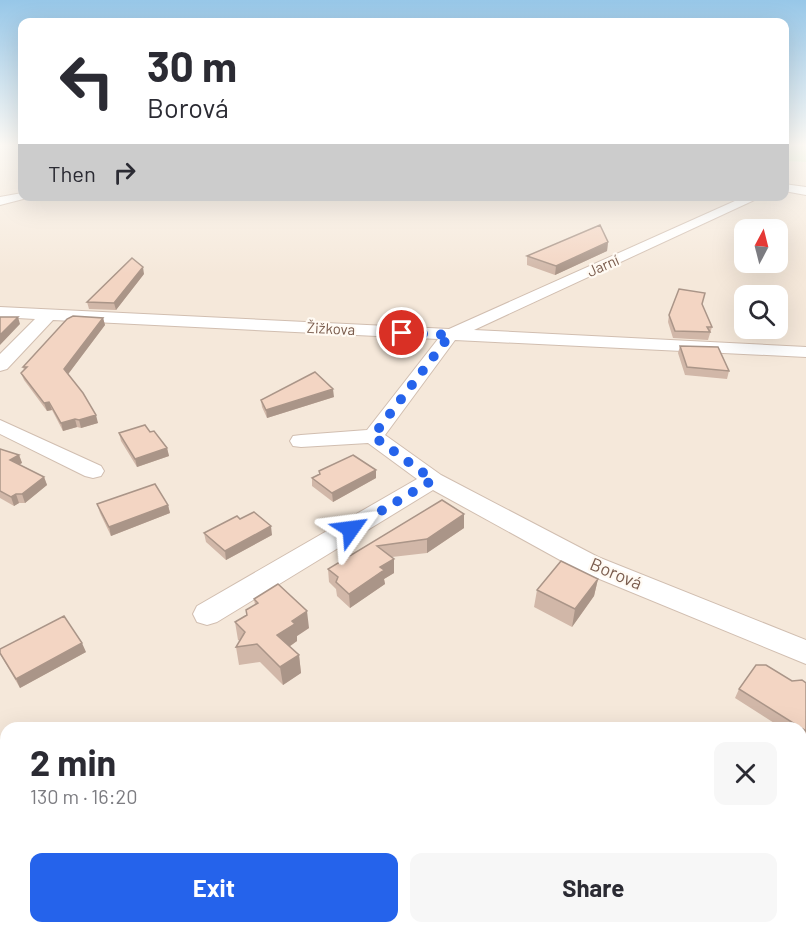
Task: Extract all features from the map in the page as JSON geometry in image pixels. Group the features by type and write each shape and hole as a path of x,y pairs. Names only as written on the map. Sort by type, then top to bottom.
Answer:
{"street":[{"path":"789,188 806,191"},
{"path":"0,201 18,198"},
{"name":"Jarní","path":"450,335 746,201"},
{"name":"Žižkova","path":"0,312 806,352"},
{"path":"0,365 48,315"},
{"path":"301,441 373,436 450,335"},
{"path":"0,426 93,471"},
{"name":"Borová","path":"373,436 433,480 589,564 806,652"},
{"path":"207,614 433,480"}],"shaded area":[{"path":"0,187 18,187 18,201 789,201 789,187 806,187 806,722 0,722"}],"building":[{"path":"600,225 608,242 556,266 527,256"},
{"path":"132,258 143,267 114,303 87,302"},
{"path":"679,289 705,293 702,304 712,327 707,327 710,332 675,331 669,315"},
{"path":"73,316 103,318 64,369 83,393 96,415 61,423 49,402 44,403 21,373 27,367 23,367 67,319"},
{"path":"0,317 18,317 0,335"},
{"path":"680,346 718,347 729,371 687,367"},
{"path":"315,372 333,389 266,410 261,400"},
{"path":"145,425 150,432 154,431 167,448 135,459 119,433"},
{"path":"0,449 19,455 10,460 44,477 22,494 11,497 0,491"},
{"path":"353,455 376,470 332,493 312,478 320,474 319,471"},
{"path":"155,484 168,505 109,527 97,504"},
{"path":"442,500 464,514 427,539 377,546 394,559 380,567 384,570 349,594 336,582 338,577 328,569"},
{"path":"254,512 271,526 225,551 204,533 237,516 240,519"},
{"path":"561,561 598,579 575,609 537,590"},
{"path":"278,584 307,611 292,621 295,624 277,635 299,655 280,667 257,644 236,647 245,632 235,622 247,615 246,610 258,603 254,599"},
{"path":"64,616 82,643 16,679 0,653 0,649"},
{"path":"756,665 766,665 792,681 802,680 806,683 806,722 792,722 739,689"}],"route":[{"path":"351,529 433,480 373,436 450,335 402,333"}]}
